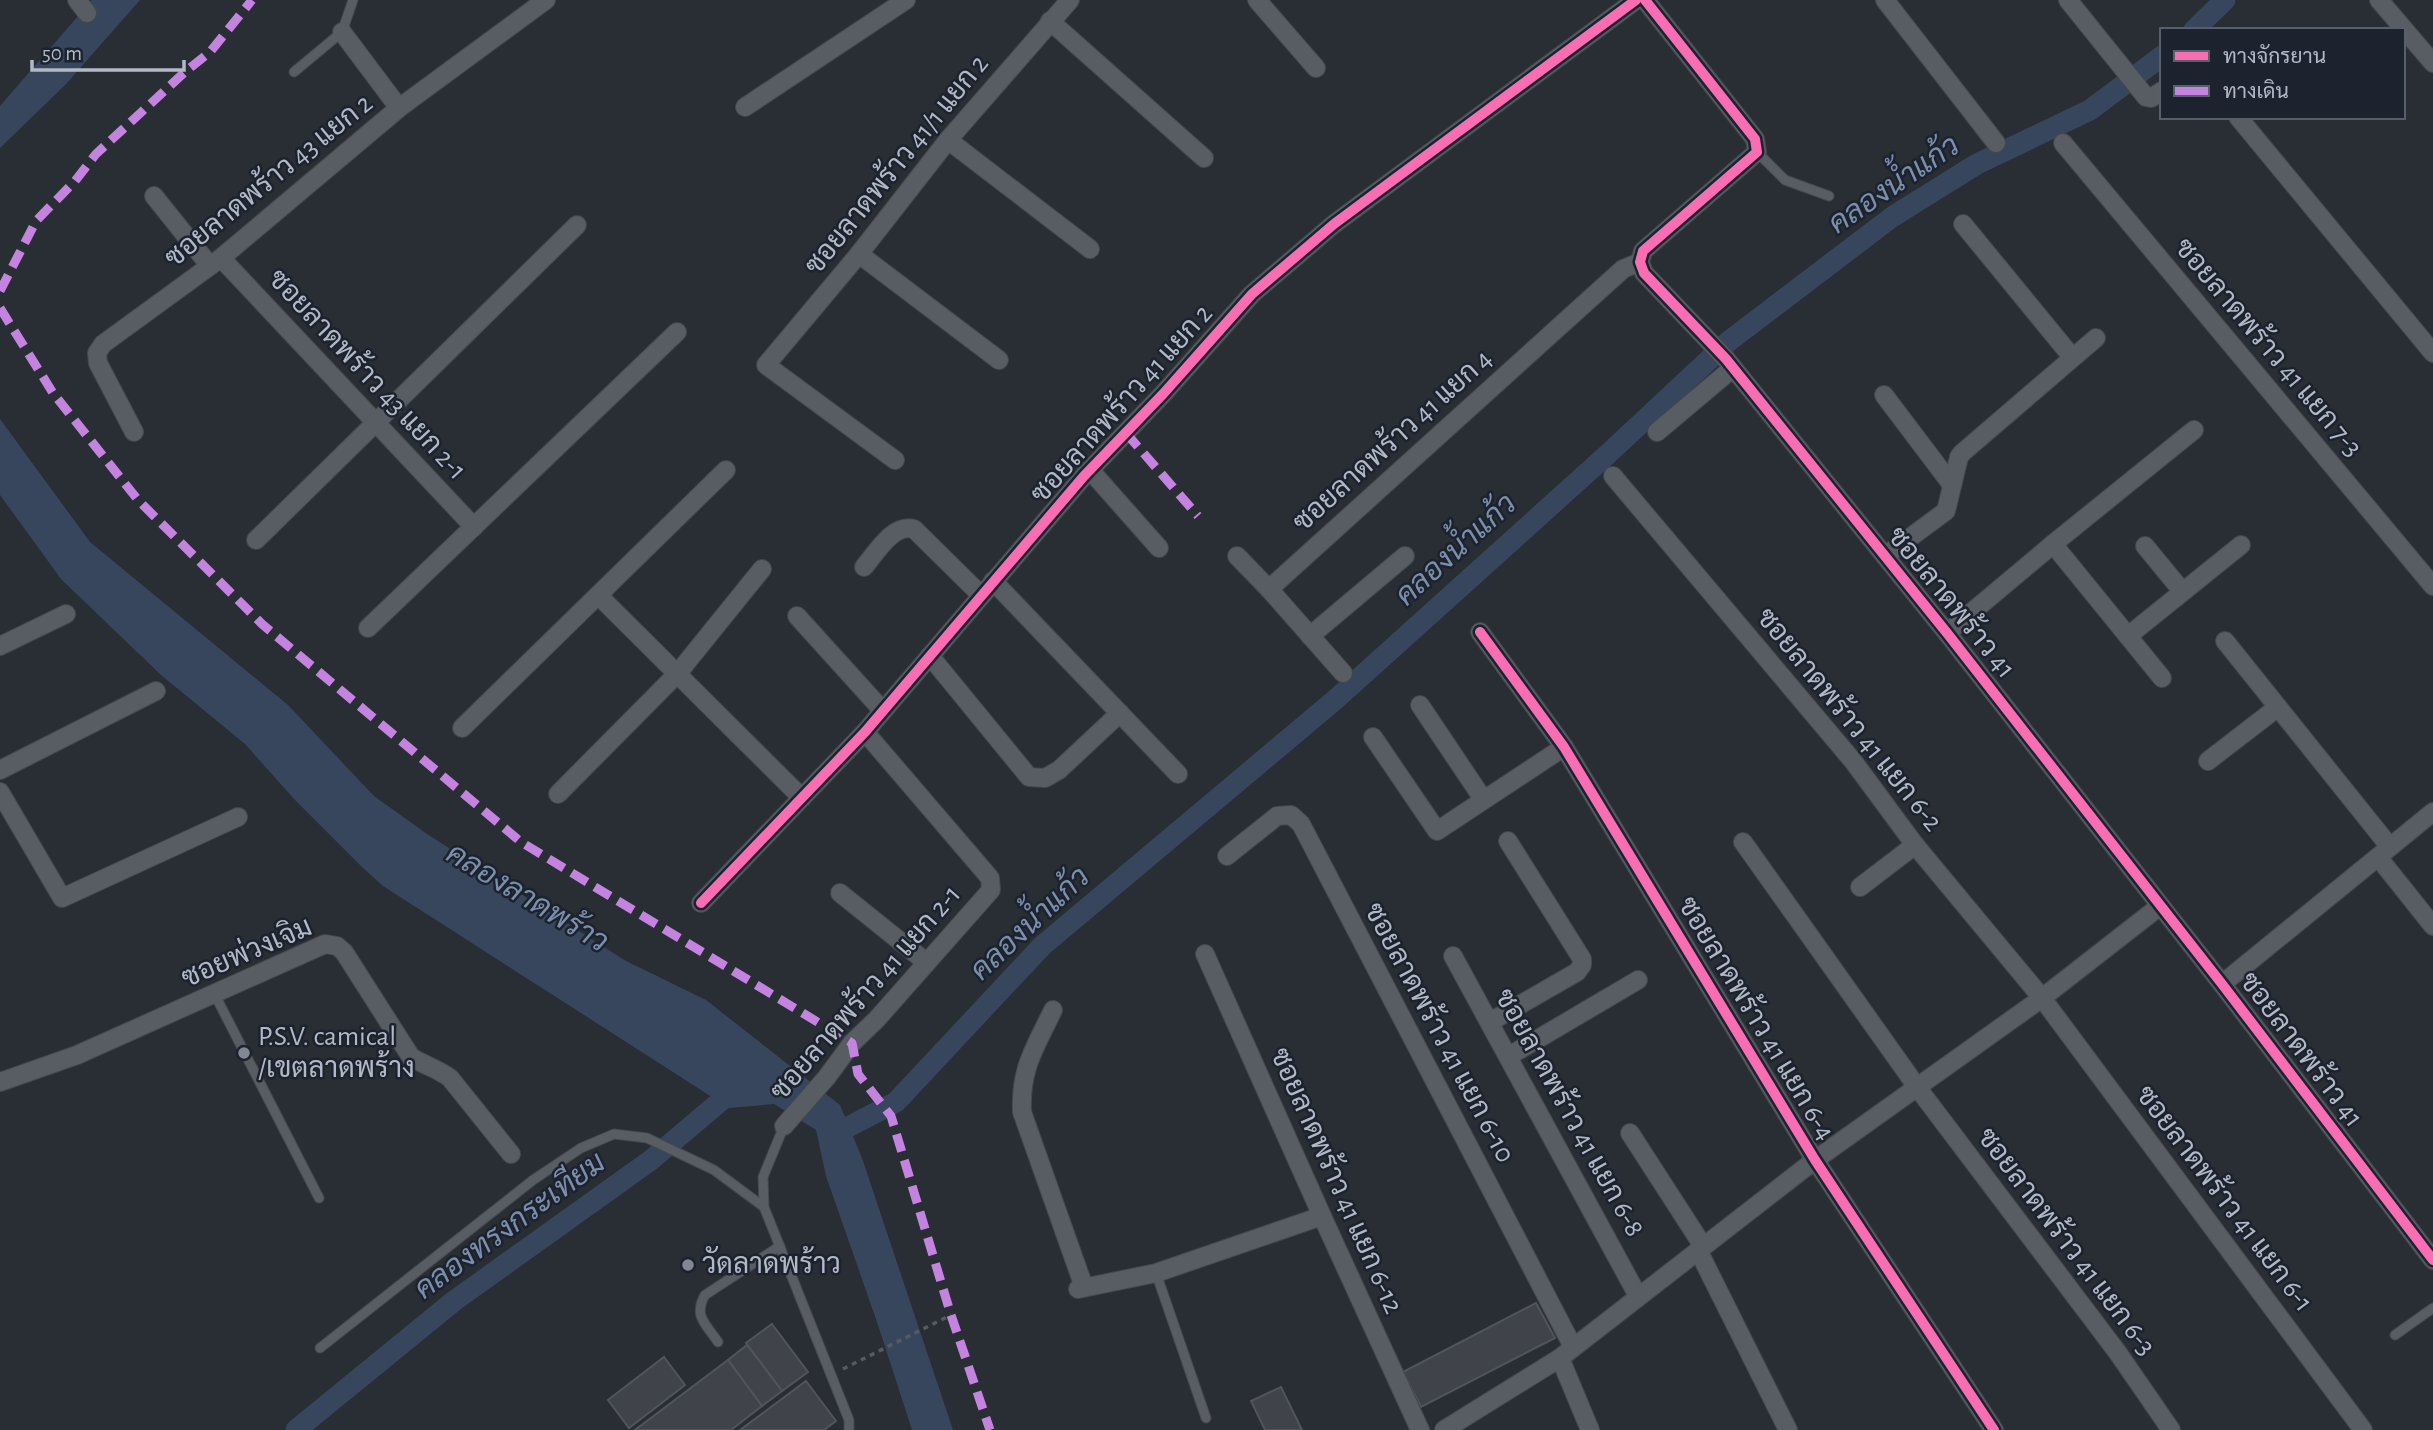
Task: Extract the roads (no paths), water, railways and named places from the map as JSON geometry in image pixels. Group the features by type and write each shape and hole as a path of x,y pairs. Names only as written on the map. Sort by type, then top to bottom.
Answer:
{"street":[{"name":"ซอยลาดพร้าว 43 แยก 2","path":"134,432 98,363 97,353 103,344 215,262 399,108 546,0"},
{"path":"745,107 906,0"},
{"name":"ซอยลาดพร้าว 41/1 แยก 2","path":"895,460 766,365 859,254 948,140 1070,0"},
{"path":"1257,0 1316,68"},
{"name":"ซอยลาดพร้าว 41 แยก 2","path":"701,903 865,732 1090,470 1252,295 1334,224 1636,0"},
{"path":"1640,262 1643,251 1757,152 1755,139 1645,0"},
{"path":"1885,0 1996,143"},
{"path":"2068,0 2124,69 2154,94"},
{"path":"2379,0 2403,28"},
{"path":"1050,21 1204,158"},
{"path":"2405,30 2433,63"},
{"path":"342,32 399,108"},
{"path":"2240,119 2433,353"},
{"path":"948,140 1090,249"},
{"name":"ซอยลาดพร้าว 41 แยก 7-3","path":"2063,143 2433,586"},
{"name":"ซอยลาดพร้าว 43 แยก 2-1","path":"154,196 215,262 376,421 474,527"},
{"path":"1963,224 2072,356"},
{"path":"256,540 577,225"},
{"path":"859,254 999,360"},
{"name":"ซอยลาดพร้าว 41","path":"1640,262 1644,273 1729,364 1947,633 2222,984 2433,1260"},
{"name":"ซอยลาดพร้าว 41 แยก 4","path":"1269,589 1623,269 1640,262"},
{"path":"368,628 677,332"},
{"path":"1885,556 1943,514 1962,453 2096,338"},
{"path":"1657,432 1729,364"},
{"path":"1884,395 1952,485"},
{"path":"1947,633 2194,430"},
{"path":"462,728 726,470"},
{"path":"1090,470 1159,548"},
{"name":"ซอยลาดพร้าว 41 แยก 6-2","path":"1613,476 1853,761 1915,845 2042,998"},
{"path":"864,567 897,530 906,527 914,529 987,588 1120,713 1178,774"},
{"path":"2053,544 2162,678"},
{"path":"2128,636 2241,545"},
{"path":"2145,546 2182,591"},
{"path":"1237,556 1343,673"},
{"path":"1310,636 1405,556"},
{"path":"558,794 678,673 762,569"},
{"path":"599,596 802,798"},
{"path":"0,646 66,614"},
{"path":"797,616 883,711"},
{"name":"ซอยลาดพร้าว 41 แยก 6-4","path":"1480,632 1564,747 1815,1160 1994,1430"},
{"path":"2225,641 2278,707 2384,852 2433,926"},
{"path":"930,656 1029,777 1045,778 1059,770 1120,713"},
{"path":"0,771 156,691"},
{"path":"1420,705 1483,799"},
{"path":"2208,761 2278,707"},
{"name":"ซอยลาดพร้าว 41 แยก 2-1","path":"784,1126 852,1044 991,890 990,878 865,732"},
{"path":"1373,737 1437,831 1564,747"},
{"path":"0,792 62,898 237,817"},
{"path":"2222,984 2433,812"},
{"name":"ซอยลาดพร้าว 41 แยก 6-10","path":"1227,856 1277,816 1291,815 1301,824 1566,1352 1590,1430"},
{"path":"1490,1023 1577,972 1582,965 1582,959 1508,841"},
{"name":"ซอยลาดพร้าว 41 แยก 6-3","path":"1743,842 1917,1087 2118,1353 2171,1430"},
{"path":"1860,887 1915,845"},
{"path":"840,893 926,962"},
{"path":"1444,1430 1566,1352 1815,1160 2042,998 2160,906"},
{"name":"ซอยพ่วงเจิม","path":"0,1082 77,1055 325,944 337,946 344,952 411,1057 450,1078 511,1154"},
{"name":"ซอยลาดพร้าว 41 แยก 6-12","path":"1205,954 1420,1430"},
{"name":"ซอยลาดพร้าว 41 แยก 6-8","path":"1453,956 1510,1056 1638,1296"},
{"path":"1510,1056 1638,980"},
{"name":"ซอยลาดพร้าว 41 แยก 6-1","path":"2042,998 2363,1430"},
{"path":"1053,1010 1024,1070 1022,1112 1081,1288 1156,1273 1322,1216"},
{"path":"1630,1133 1700,1248 1788,1430"}],"lane":[{"path":"293,72 342,32 353,0"},
{"path":"1757,152 1785,180 1829,196"},
{"path":"215,995 319,1198"},
{"path":"784,1126 763,1177 764,1207 849,1420 849,1430"},
{"path":"320,1348 533,1180 581,1148 614,1134 647,1138 714,1170 764,1207"},
{"path":"718,1342 700,1315 699,1306 705,1295 780,1246"},
{"path":"1156,1273 1206,1418"},
{"path":"2395,1335 2433,1308"}],"water":[{"path":"92,0 140,0 66,84 0,148 0,106"},
{"name":"คลองลาดพร้าว","path":"0,419 90,542 288,705 374,796 427,834 626,961 706,1000 840,1105 862,1158 953,1430 912,1430 826,1176 816,1130 774,1104 729,1108 383,886 294,799 245,744 161,675 61,579 0,495"}],"waterway":[{"name":"คลองน้ำแก้ว","path":"2196,28 2225,0"},
{"name":"คลองน้ำแก้ว","path":"829,1137 896,1102 1042,946 1336,699 1729,341 1892,217 1977,164 2090,110 2160,58"},
{"name":"คลองทรงกระเทียม","path":"296,1430 454,1301 651,1160 742,1083"}],"place":[{"name":"P.S.V. camical /เขตลาดพร้าง","path":"244,1053"},
{"name":"วัดลาดพร้าว","path":"688,1265"}]}
